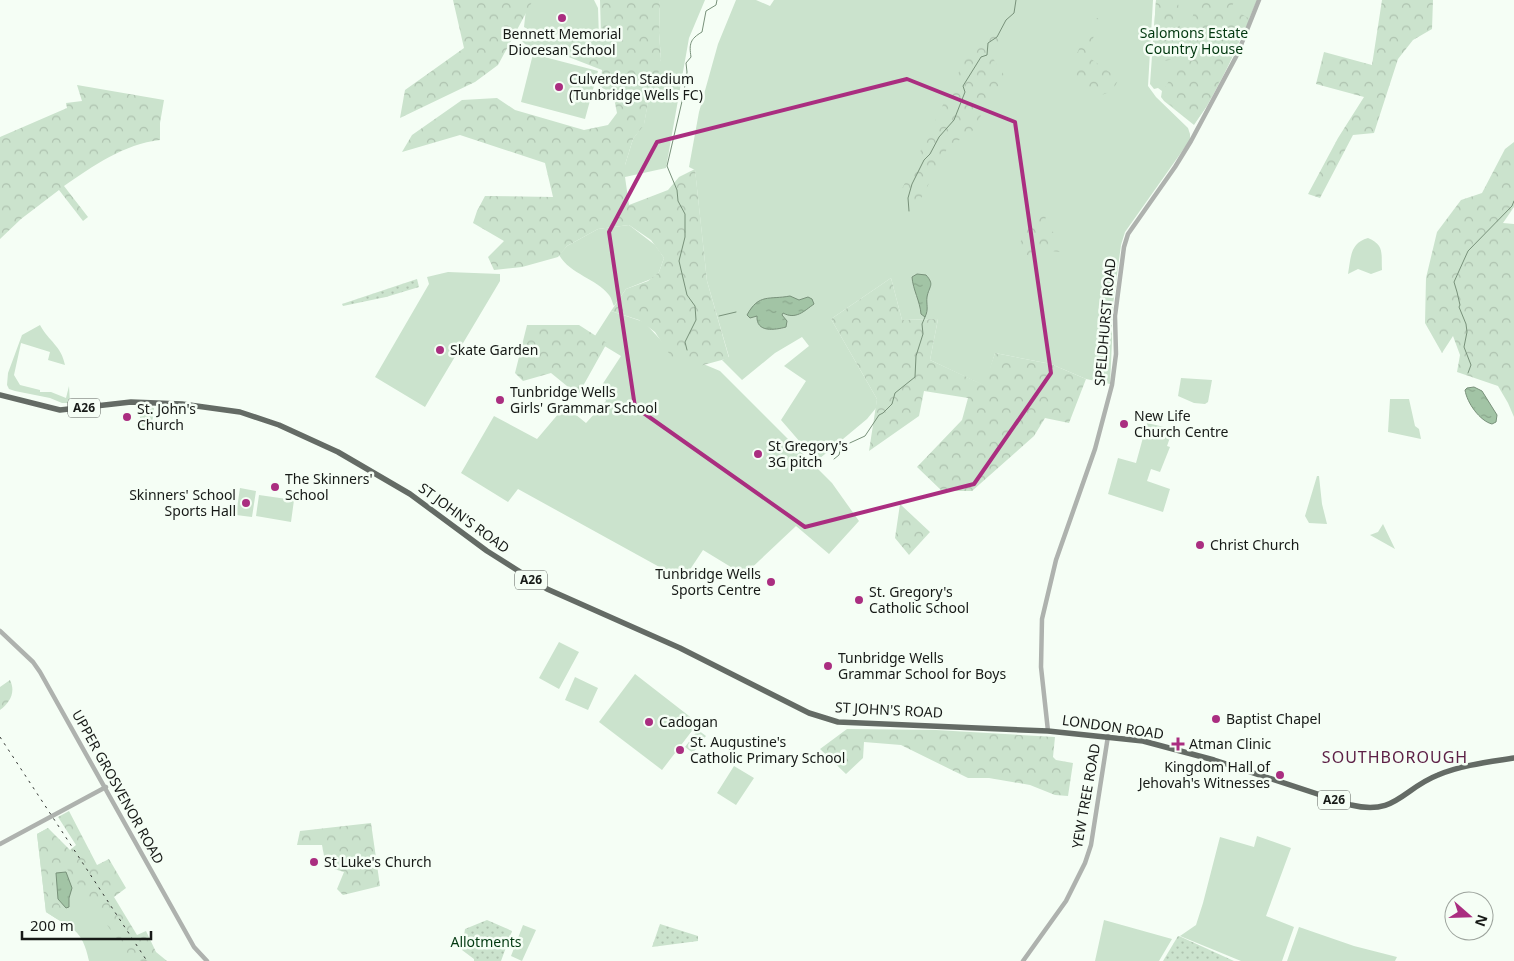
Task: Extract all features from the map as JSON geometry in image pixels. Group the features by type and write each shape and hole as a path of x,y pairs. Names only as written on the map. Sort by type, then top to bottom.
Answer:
{"highway":[{"name":"ST JOHN'S ROAD","path":"0,395 60,410 131,402 154,402 228,410 259,417 324,444 395,485 487,551 547,589 680,648 817,716 838,722 1048,731"},
{"name":"LONDON ROAD","path":"1048,731 1108,736 1143,741 1182,750 1351,805 1372,809 1391,804 1437,775 1474,765 1514,758"}],"street":[{"name":"SPELDHURST ROAD","path":"1048,731 1040,666 1042,619 1056,560 1095,449 1112,385 1116,354 1115,316 1124,247 1128,234 1191,141 1237,55 1258,0"},
{"name":"UPPER GROSVENOR ROAD","path":"0,631 40,672 106,787 130,836 194,947 207,961"},
{"name":"YEW TREE ROAD","path":"1023,961 1066,901 1086,863 1091,845 1108,736"},
{"path":"0,844 67,806 106,787"}],"highlighted area":[{"path":"907,79 1015,122 1051,373 974,484 805,527 635,407 609,232 657,142"}],"green space":[{"path":"453,0 533,0 498,65 475,82 400,118 405,90 464,48"},
{"name":"Bennett Memorial Diocesan School","path":"527,0 594,0 598,8 599,38 560,33 552,36 535,33 524,27"},
{"path":"600,0 660,0 659,33 661,59 657,81 651,85 644,125 633,139 625,165 629,205 668,190 679,177 695,169 707,281 729,358 696,367 672,358 655,332 639,320 611,311 626,289 648,281 659,272 664,258 651,240 629,225 598,229 567,246 558,257 522,267 494,270 488,257 504,241 473,223 477,211 485,196 553,197 545,163 460,135 402,152 412,135 462,100 497,98 515,110 584,130 608,125 617,113 613,93 600,87 602,70 566,56 560,47 554,54 533,50 517,36 519,31 537,39 555,39 573,31 601,35"},
{"path":"660,0 705,0 689,38 666,168 625,177 625,165 633,139 644,124 651,85 661,59 659,33"},
{"path":"736,0 756,0 770,6 774,0 1153,0 1148,86 1156,97 1188,128 1190,140 1125,232 1121,245 1112,312 1110,384 1086,379 1051,364 995,353 985,386 930,360 938,319 902,320 891,278 831,319 877,399 876,408 867,419 819,459 807,450 781,420 806,381 784,366 809,346 802,337 775,353 742,380 722,360 729,357 707,281 695,170 689,167 699,112 718,44"},
{"name":"Salomons Estate Country House","path":"1156,0 1257,0 1221,80 1194,125 1164,101 1161,97 1162,91 1158,88 1154,89 1150,84"},
{"path":"1156,0 1177,0 1179,8 1177,19 1181,30 1173,59 1161,62 1152,59"},
{"name":"Salomons Estate Country House","path":"1197,0 1235,0 1231,8 1250,19 1207,106 1194,124 1164,100 1162,93 1183,53"},
{"path":"1382,0 1433,0 1432,29 1413,40 1398,59 1374,133 1353,135 1320,198 1308,194 1338,138 1364,97 1316,84 1324,52 1372,65"},
{"path":"1093,18 1100,18 1087,56 1119,79 1112,91 1099,96 1087,95 1074,80 1074,60"},
{"path":"1006,32 992,57 1004,75 970,135 949,145 915,210 899,195 973,43"},
{"name":"Culverden Stadium (Tunbridge Wells FC)","path":"533,54 598,71 585,119 521,102"},
{"path":"77,85 164,100 160,123 160,140 147,142 121,151 64,186 88,217 83,221 59,190 21,219 0,239 0,137 67,108 66,103 82,101"},
{"path":"1514,142 1514,207 1503,223 1514,224 1514,417 1498,386 1457,372 1460,355 1453,336 1442,353 1425,323 1426,278 1437,232 1461,200 1482,193 1505,149"},
{"path":"1046,209 1045,229 1064,236 1060,252 1049,251 1036,256 1027,255 1023,253 1020,243 1034,212"},
{"path":"629,225 655,245 664,258 659,272 651,279 626,289 614,306 610,296 604,289 570,267 559,255 567,246 598,229"},
{"path":"1368,238 1380,247 1382,270 1371,274 1358,269 1348,274 1352,252 1358,243"},
{"path":"448,272 500,274 500,281 425,407 375,377 429,284 427,277"},
{"path":"891,278 902,320 938,319 930,360 984,385 995,353 1051,364 1086,379 1069,423 1045,418 1034,436 972,491 942,491 917,467 962,420 968,398 924,391 919,416 869,451 877,399 831,319"},
{"path":"417,279 419,287 386,297 343,306 342,304"},
{"path":"611,311 644,322 670,350 720,371 832,483 859,521 829,554 796,526 744,575 703,550 683,580 518,489 508,502 461,473 494,416 537,439 565,406 586,423 606,401 600,388 621,356 593,339"},
{"path":"40,325 58,348 65,365 48,360 50,352 21,343 14,375 20,385 40,390 40,392 51,392 66,398 69,386 70,403 62,403 50,398 15,391 9,389 7,385 8,373 22,335"},
{"path":"527,325 579,325 607,343 578,395 551,373 523,381 515,373"},
{"path":"1181,378 1212,380 1208,402 1205,404 1194,403 1178,396"},
{"path":"1390,399 1409,399 1415,426 1419,429 1421,439 1388,432"},
{"path":"137,406 154,408 152,424 143,429"},
{"path":"1147,423 1173,429 1167,446 1170,447 1160,472 1151,469 1147,481 1170,489 1163,512 1108,494 1118,458 1136,463"},
{"path":"1317,476 1319,476 1322,504 1327,524 1309,523 1305,516"},
{"name":"Skinners' School Sports Hall","path":"240,488 256,491 252,517 236,515"},
{"path":"259,495 294,500 291,522 256,516"},
{"path":"900,504 930,532 909,555 895,538"},
{"path":"1383,524 1395,549 1370,535 1378,532"},
{"path":"559,642 579,652 559,689 539,678"},
{"name":"Cadogan","path":"635,674 698,723 662,770 599,722"},
{"path":"575,677 598,688 588,710 565,700"},
{"path":"10,680 12,684 11,697 0,710 0,687"},
{"path":"847,729 936,730 1055,737 1053,757 1056,760 1073,763 1068,796 1055,795 1030,785 989,778 968,778 901,745 864,742 863,758 846,774 820,749"},
{"path":"698,730 706,736 693,753 685,747"},
{"path":"734,766 754,778 736,805 717,793"},
{"path":"69,811 97,865 109,859 126,888 114,897 137,935 146,931 156,952 167,961 133,961 93,902 67,869 60,867 51,869 56,900 64,912 60,921 46,912 37,834 48,828 70,850 76,845 58,817"},
{"path":"371,823 380,886 343,895 337,889 344,872 334,869 325,861 322,845 297,845 300,831"},
{"path":"48,828 144,961 89,961 79,935 69,926 46,912 37,834"},
{"path":"1257,836 1291,848 1266,916 1294,927 1282,961 1241,961 1180,936 1196,925 1220,837 1254,847"},
{"name":"Allotments","path":"487,920 512,931 501,961 474,961 462,950 465,929"},
{"path":"1104,920 1172,939 1159,961 1095,961"},
{"path":"660,924 698,936 698,941 652,947"},
{"path":"523,925 536,930 522,961 511,956"},
{"path":"1299,927 1354,946 1397,957 1395,961 1287,961"},
{"path":"1179,936 1234,961 1163,961"}],"water":[{"path":"917,274 926,275 931,283 927,297 925,317 921,314 912,277"},
{"path":"790,296 799,300 808,297 812,299 814,304 796,315 792,316 783,313 782,315 787,321 786,327 777,329 763,328 757,316 750,318 747,315 751,308 760,300"},
{"path":"1474,387 1482,391 1497,415 1496,422 1492,424 1487,422 1471,406 1465,390"},
{"path":"66,872 72,888 69,907 66,908 58,899 56,873"}],"waterway":[{"path":"687,350 685,342 696,320 695,306 687,295 679,261 685,237 685,214 678,201 677,190 667,166 683,97 687,72 686,63 691,57 691,42 702,32 706,11 716,5 717,0"},
{"path":"909,211 908,198 912,184 924,160 930,154 939,137 954,120 965,92 963,86 981,57 987,55 988,43 997,37 1006,20 1014,13 1016,0"},
{"path":"1468,373 1471,365 1464,347 1467,332 1466,324 1459,307 1454,282 1468,251 1512,206 1514,201"},
{"path":"719,316 736,312"},
{"path":"834,459 839,455 841,447 865,436 879,415 892,404 895,393 915,377 916,356 923,334 922,324 925,317"}],"railway":[{"path":"0,737 147,961"}],"place":[{"name":"Bennett Memorial Diocesan School","path":"562,18"},
{"name":"Culverden Stadium (Tunbridge Wells FC)","path":"559,87"},
{"name":"Skate Garden","path":"440,350"},
{"name":"Tunbridge Wells Girls' Grammar School","path":"500,400"},
{"name":"St. John's Church","path":"127,417"},
{"name":"New Life Church Centre","path":"1124,424"},
{"name":"St Gregory's 3G pitch","path":"758,454"},
{"name":"The Skinners' School","path":"275,487"},
{"name":"Skinners' School Sports Hall","path":"246,503"},
{"name":"Christ Church","path":"1200,545"},
{"name":"Tunbridge Wells Sports Centre","path":"771,582"},
{"name":"St. Gregory's Catholic School","path":"859,600"},
{"name":"Tunbridge Wells Grammar School for Boys","path":"828,666"},
{"name":"Baptist Chapel","path":"1216,719"},
{"name":"Cadogan","path":"649,722"},
{"name":"Atman Clinic","path":"1178,744"},
{"name":"St. Augustine's Catholic Primary School","path":"680,750"},
{"name":"Kingdom Hall of Jehovah's Witnesses","path":"1280,775"},
{"name":"St Luke's Church","path":"314,862"}],"district":[{"name":"SOUTHBOROUGH","path":"1395,757"}]}
